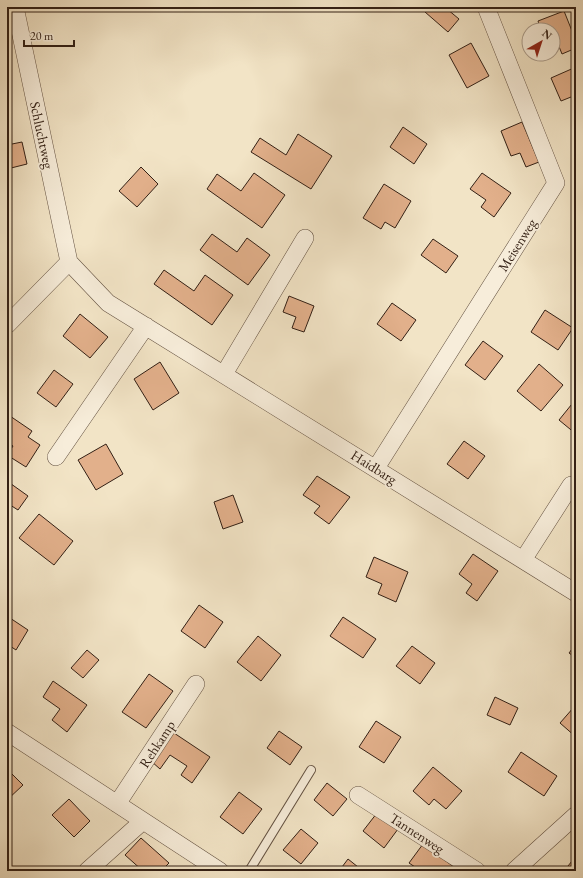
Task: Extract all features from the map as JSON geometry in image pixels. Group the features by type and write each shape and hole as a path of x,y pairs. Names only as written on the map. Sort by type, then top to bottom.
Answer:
{"street":[{"name":"Schluchtweg","path":"15,7 69,262"},
{"name":"Meisenweg","path":"376,468 556,183 486,7"},
{"path":"224,374 305,238"},
{"name":"Haidbarg","path":"69,262 108,303 576,593"},
{"path":"7,325 69,262"},
{"path":"56,457 146,326"},
{"path":"523,560 571,485"},
{"name":"Rehkamp","path":"117,804 196,684"},
{"path":"7,732 220,871"},
{"name":"Tannenweg","path":"358,795 477,871"},
{"path":"514,871 576,814"},
{"path":"87,871 143,821"}],"lane":[{"path":"249,871 311,770"}],"building":[{"path":"429,7 448,7 447,9 459,19 448,32 425,12"},
{"path":"564,11 576,41 576,48 562,54 561,22 538,21"},
{"path":"471,43 489,76 467,88 449,55"},
{"path":"576,67 576,95 561,101 551,78"},
{"path":"522,122 539,162 526,167 520,153 511,156 501,131"},
{"path":"403,127 427,144 414,164 390,147"},
{"path":"298,134 332,156 311,189 251,152 260,138 286,155"},
{"path":"22,142 27,164 7,169 7,145"},
{"path":"141,167 158,184 137,207 119,191"},
{"path":"254,173 285,195 262,228 207,189 217,174 241,191"},
{"path":"482,173 511,193 494,217 481,207 486,200 470,189"},
{"path":"384,184 411,201 395,228 385,222 381,229 363,218"},
{"path":"212,234 237,252 247,238 270,255 248,285 200,250"},
{"path":"433,239 458,256 446,273 421,255"},
{"path":"164,270 194,291 205,275 233,295 212,325 154,284"},
{"path":"289,296 314,306 304,332 292,328 296,317 283,312"},
{"path":"392,303 416,320 401,341 377,324"},
{"path":"545,310 573,328 558,350 531,332"},
{"path":"80,314 108,337 90,358 63,336"},
{"path":"483,341 503,356 485,380 465,365"},
{"path":"160,362 179,393 153,410 134,379"},
{"path":"539,364 563,385 541,411 517,391"},
{"path":"54,370 73,384 56,407 37,393"},
{"path":"576,399 576,434 559,420"},
{"path":"10,416 32,431 28,437 40,445 26,467 7,455 13,446 7,442 10,433 7,431 7,420"},
{"path":"464,441 485,456 468,479 447,464"},
{"path":"106,444 123,474 96,490 78,460"},
{"path":"317,476 350,497 329,524 314,513 320,506 303,495"},
{"path":"7,481 28,496 18,510 7,503"},
{"path":"233,495 243,522 223,529 214,502"},
{"path":"39,514 73,541 54,565 19,538"},
{"path":"473,554 498,571 477,601 466,593 472,584 459,574"},
{"path":"374,557 408,572 396,602 378,594 382,584 366,577"},
{"path":"199,605 223,622 205,648 181,631"},
{"path":"7,616 28,630 16,650 7,644"},
{"path":"343,617 376,639 363,658 330,636"},
{"path":"258,636 281,655 261,681 237,662"},
{"path":"576,644 576,658 569,653"},
{"path":"412,646 435,663 420,684 396,666"},
{"path":"87,650 99,660 83,678 71,668"},
{"path":"149,674 173,691 146,728 122,712"},
{"path":"53,681 87,705 67,732 52,720 60,709 43,697"},
{"path":"495,697 518,708 510,725 487,715"},
{"path":"574,707 576,709 576,737 560,723"},
{"path":"376,721 401,737 384,763 359,747"},
{"path":"171,731 210,757 192,783 181,775 187,766 170,755 160,769 151,761"},
{"path":"279,731 302,747 290,765 267,748"},
{"path":"521,752 557,776 544,796 508,772"},
{"path":"433,767 462,791 446,809 434,799 429,805 413,791"},
{"path":"7,769 23,785 7,800"},
{"path":"327,783 347,799 333,816 314,800"},
{"path":"239,792 262,809 243,834 220,817"},
{"path":"69,799 90,821 74,837 52,815"},
{"path":"377,813 398,829 384,848 363,831"},
{"path":"301,829 318,843 301,864 283,850"},
{"path":"141,838 169,863 161,871 143,871 125,855"},
{"path":"423,844 454,867 451,871 421,871 409,863"},
{"path":"576,856 576,871 564,871"},
{"path":"348,859 363,871 339,871"}]}
